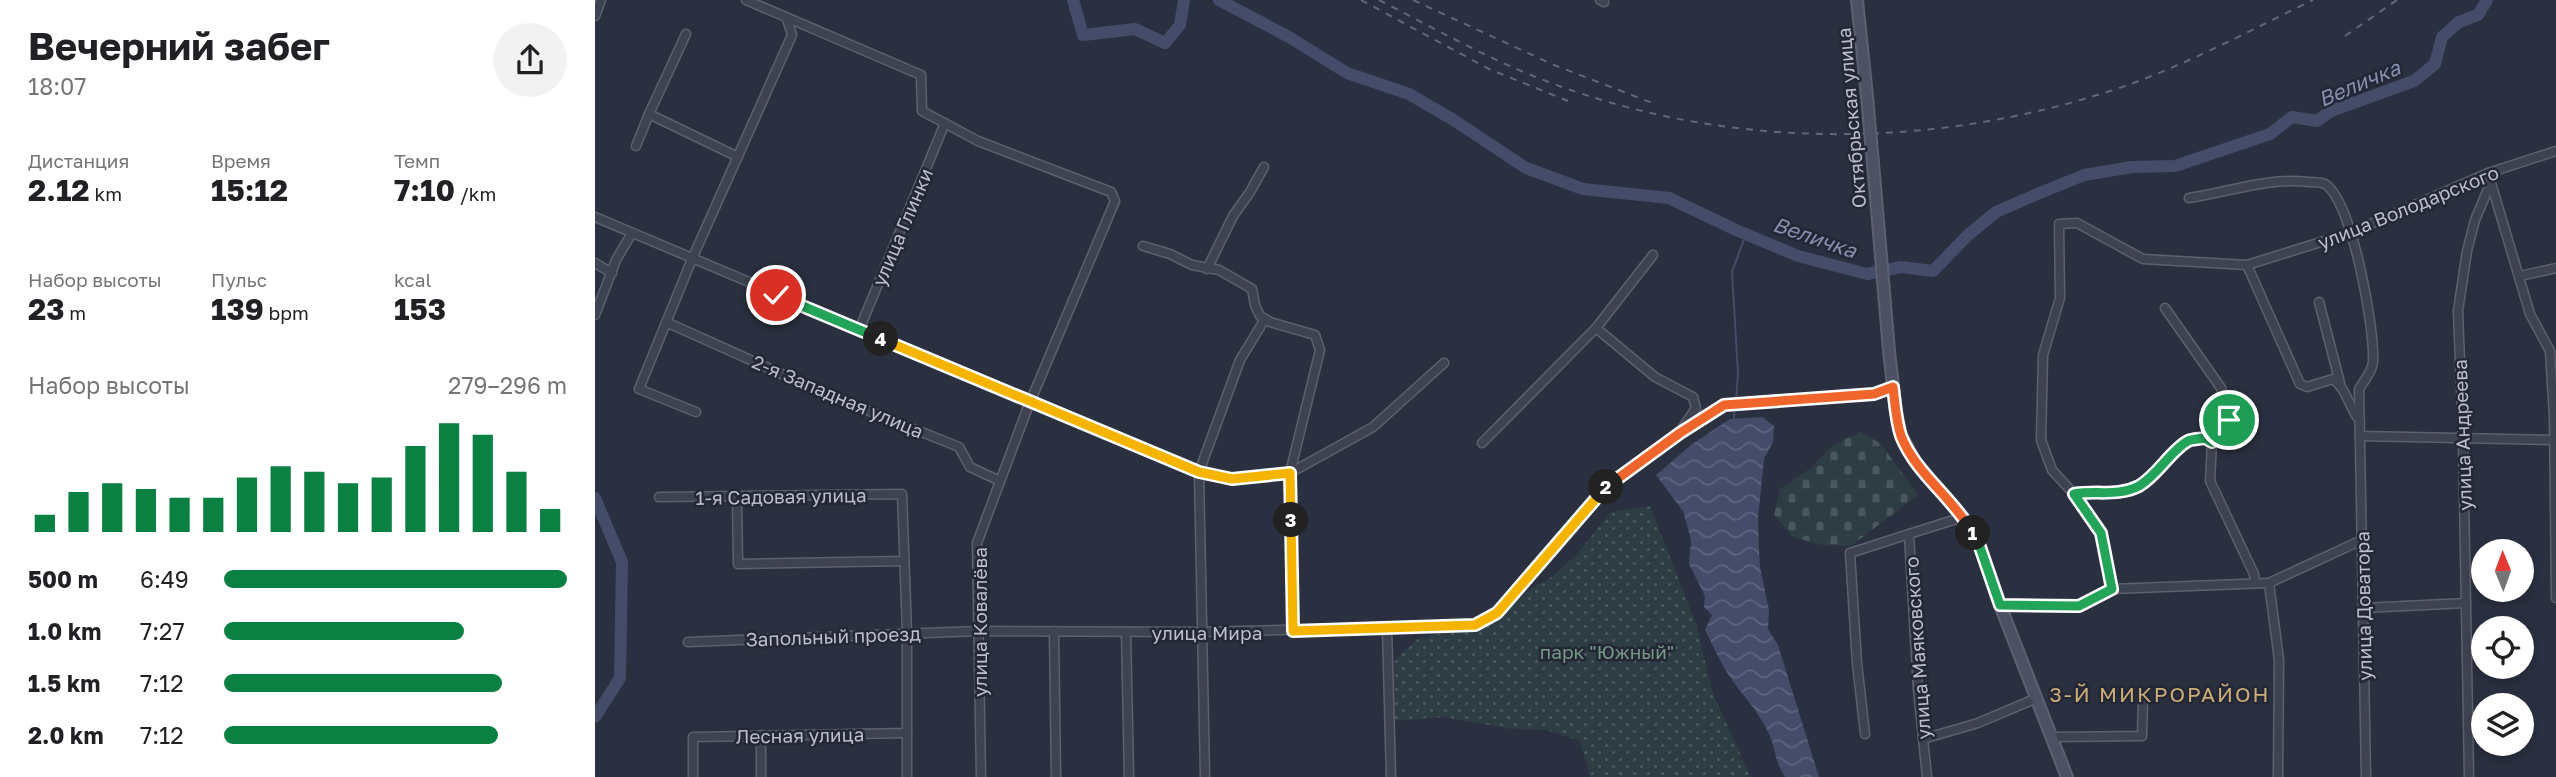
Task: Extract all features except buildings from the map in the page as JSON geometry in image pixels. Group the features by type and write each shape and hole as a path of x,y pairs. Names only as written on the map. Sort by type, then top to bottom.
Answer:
{"main road":[{"name":"Октябрьская улица","path":"1857,0 1893,387 1901,435 1916,463 1963,517 1980,547 2067,777"}],"street":[{"path":"595,16 601,0"},
{"path":"746,0 921,75 922,111 945,123"},
{"path":"696,412 639,389 692,259 792,35 787,19"},
{"path":"636,146 686,34"},
{"path":"649,114 737,157"},
{"name":"улица Ковалёва","path":"945,123 978,141 1111,192 1115,201 1031,402 977,543 981,777"},
{"name":"улица Глинки","path":"859,330 945,123"},
{"name":"улица Володарского","path":"2074,494 2052,470 2041,440 2043,355 2060,298 2059,224 2077,223 2143,259 2246,265 2350,233 2556,151"},
{"path":"1207,269 1233,216 1264,167"},
{"path":"2490,178 2530,314 2553,350 2556,598"},
{"name":"улица Андреева","path":"2469,777 2458,311 2467,251 2490,178"},
{"name":"улица Доватора","path":"2189,198 2287,179 2324,183 2336,195 2350,233 2369,304 2373,364 2359,389 2367,777"},
{"path":"595,217 1199,472 1232,479 1290,473 1373,428 1444,363"},
{"path":"595,315 617,260 632,233"},
{"path":"1143,246 1207,269 1219,270 1252,289 1255,305 1265,318 1315,335 1319,342 1317,368 1290,473 1293,631"},
{"path":"1482,443 1596,328 1653,255"},
{"path":"595,263 612,273"},
{"path":"2246,265 2300,384 2307,387 2333,379 2340,384"},
{"path":"2520,276 2556,268"},
{"path":"2319,302 2340,384 2360,421"},
{"path":"2165,308 2221,388 2229,420 2212,442 2210,481 2254,573 2255,583"},
{"path":"1205,777 1199,472 1241,360 1265,318"},
{"name":"2-я Западная улица","path":"666,322 824,393 959,447 970,467 1000,481"},
{"path":"1596,328 1655,377 1693,397 1696,408 1680,433"},
{"name":"улица Мира","path":"978,631 1293,631 1475,625 1497,613 1601,490 1724,405 1874,394 1893,387"},
{"path":"2360,436 2554,440"},
{"path":"2112,589 2101,533 2074,494 2093,491 2110,495 2138,486 2156,473 2189,441 2205,438 2212,442"},
{"name":"1-я Садовая улица","path":"659,497 902,494 904,561"},
{"path":"737,497 738,565 904,561 907,777"},
{"name":"улица Маяковского","path":"1927,777 1918,689 1909,534 1963,517"},
{"path":"1865,734 1857,663 1850,553 1909,534"},
{"path":"2000,605 2079,606 2112,589 2269,583 2362,540"},
{"path":"2269,583 2279,660 2278,777"},
{"path":"2363,608 2466,603"},
{"path":"1387,628 1391,777"},
{"name":"Запольный проезд","path":"688,642 978,631"},
{"path":"1054,631 1056,777"},
{"path":"1126,632 1129,777"},
{"path":"1923,739 1978,723 2037,698"},
{"path":"2053,737 2142,736 2143,701"},
{"name":"Лесная улица","path":"692,777 692,737 907,733"},
{"path":"761,735 761,777"}],"green space":[{"path":"1861,432 1881,444 1918,495 1851,546 1822,545 1793,537 1774,515 1780,489 1811,468 1834,444"},
{"name":"парк \"Южный\"","path":"1650,506 1696,624 1713,694 1751,777 1590,777 1580,741 1547,730 1511,729 1443,717 1393,721 1394,661 1418,639 1501,617 1526,592 1553,576 1577,554 1611,512"}],"water":[{"path":"1762,417 1774,426 1773,442 1764,459 1758,518 1760,567 1769,610 1768,629 1778,645 1819,777 1785,777 1764,724 1722,663 1705,630 1712,615 1704,607 1705,596 1689,564 1691,540 1683,511 1656,475 1691,445 1730,419"}],"waterway":[{"name":"Величка","path":"1073,0 1083,35 1135,29 1165,43 1180,25 1184,0"},
{"name":"Величка","path":"1219,0 1289,37 1347,73 1409,94 1526,168 1583,189 1669,198 1798,256 1867,274 1901,267 1933,271 1968,235 1996,212 2084,175 2132,167 2175,166 2270,134 2292,117 2317,121 2331,111 2414,81 2435,64 2442,37 2459,22 2478,15 2487,0"},
{"path":"1736,401 1738,373 1732,272 1746,234"},
{"path":"1734,418 1735,406"},
{"path":"595,498 622,562 620,678 595,717"}],"railway":[{"path":"1361,0 1489,69 1568,101"},
{"path":"1379,0 1503,63 1546,81 1616,104 1688,121 1761,131 1835,134 1909,131 1982,122 2054,107 2125,86 2173,67 2313,0"},
{"path":"1413,0 1554,65 1655,104"},
{"path":"2345,36 2397,0"}],"district":[{"name":"3-Й МИКРОРАЙОН","path":"2160,694"}],"route":[{"path":"776,295 1199,472 1232,479 1290,473 1293,631 1475,625 1497,613 1601,490 1724,405 1818,400 1874,394 1893,387 1901,435 1916,463 1963,517 1980,547 2000,605 2079,606 2112,589 2101,533 2074,494 2093,491 2110,495 2138,486 2156,473 2189,441 2205,438 2212,442 2229,420"}]}
